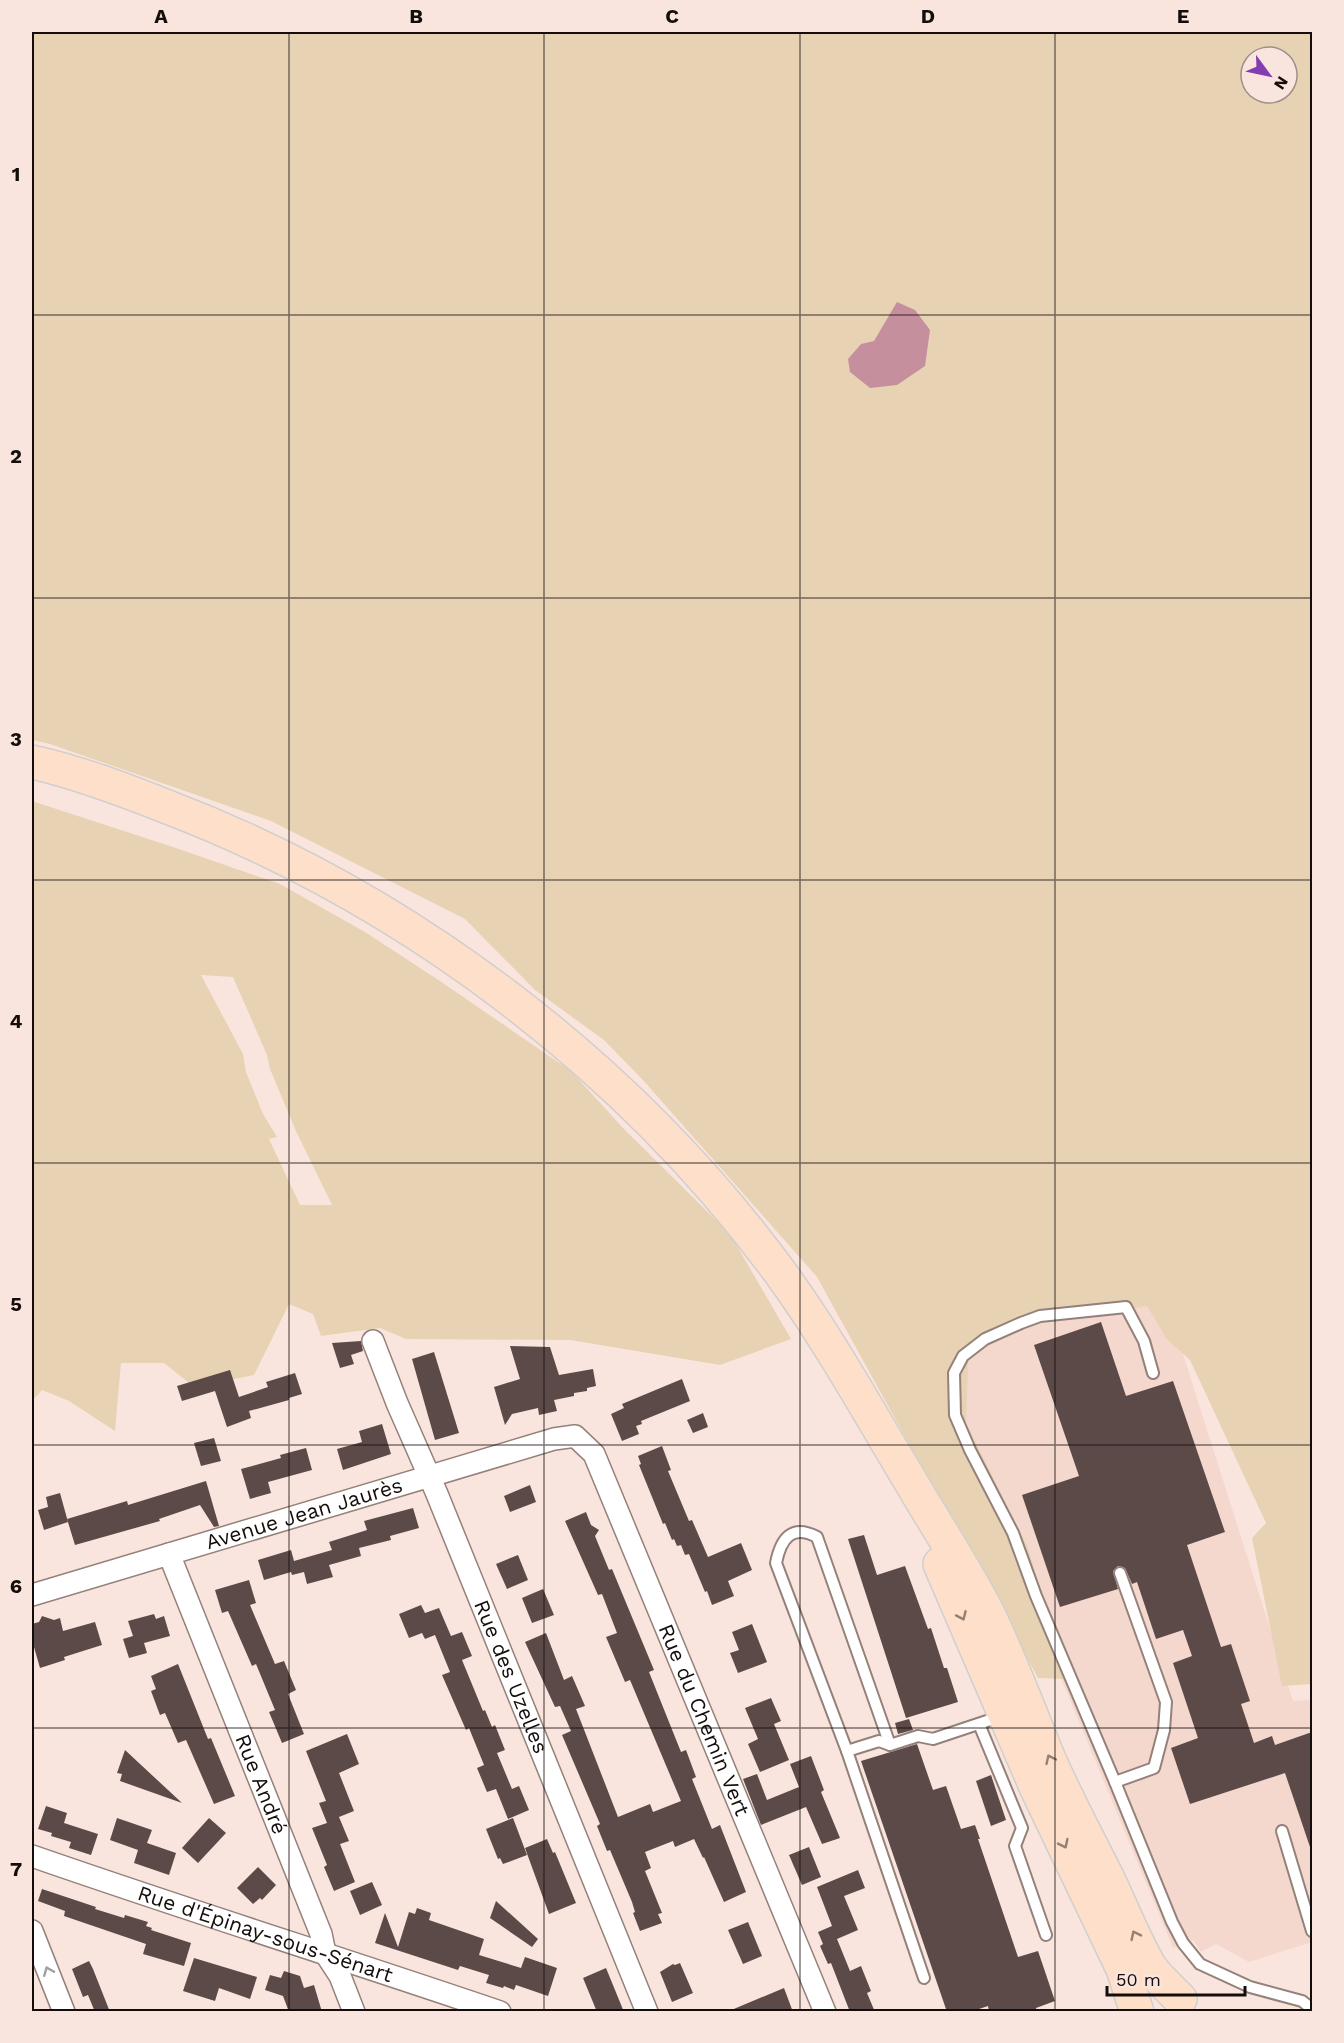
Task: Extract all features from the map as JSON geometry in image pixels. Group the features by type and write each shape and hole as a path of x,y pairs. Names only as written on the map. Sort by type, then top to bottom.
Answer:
{"main road":[{"path":"32,762 123,790 214,824 290,860 360,898 446,952 505,995 564,1042 609,1082 667,1140 728,1207 781,1274 837,1356 986,1610 1012,1666 1048,1756 1151,1968 1192,2005"},
{"path":"900,1464 955,1600 992,1719 1037,1789 1123,1969 1137,2012"},
{"path":"1143,2012 1150,2005 1164,2000 1192,2005"}],"street":[{"name":"Rue des Uzelles","path":"373,1341 647,2012"},
{"name":"Avenue Jean Jaurès","path":"32,1595 554,1439 575,1436"},
{"name":"Rue du Chemin Vert","path":"575,1436 594,1454 825,2012"},
{"name":"Rue André","path":"169,1554 321,1934 325,1953 340,1976 354,2012"},
{"name":"Rue d'Épinay-sous-Sénart","path":"32,1856 500,2012"},
{"path":"32,1931 64,2012"}],"lane":[{"path":"1153,1373 1144,1341 1126,1307 1040,1317 985,1339 963,1356 954,1373 955,1415 970,1450 1013,1533 1036,1596 1172,1922 1183,1943 1200,1964 1250,1987 1302,2001 1312,2009"},
{"path":"890,1745 817,1537 805,1531 792,1534 780,1545 776,1563 847,1751 924,1978"},
{"path":"1115,1782 1154,1768 1164,1730 1166,1702 1120,1573"},
{"path":"847,1751 879,1741 890,1745 918,1736 933,1739 992,1719 1022,1828 1015,1846 1046,1935"},
{"path":"1282,1831 1312,1931"}],"shaded area":[{"path":"32,32 1312,32 1312,1684 1282,1686 1252,1538 1266,1523 1190,1360 1167,1339 1147,1306 1048,1321 986,1334 968,1362 966,1423 1028,1548 1066,1679 1038,1678 817,1277 642,1079 604,1040 535,990 465,919 271,821 50,744 32,740"},
{"path":"897,302 915,310 930,330 925,366 897,385 870,388 850,372 848,359 861,344 874,341"},
{"path":"32,801 280,884 365,932 571,1071 624,1129 730,1234 791,1339 720,1365 570,1340 406,1339 380,1328 321,1336 313,1314 289,1304 254,1375 194,1387 164,1363 121,1363 115,1431 69,1401 42,1390 32,1401","holes":["201,975 233,977 267,1055 270,1069 296,1131 332,1205 300,1205 269,1139 277,1137 263,1114 246,1072 243,1054"]},
{"path":"1164,1294 1293,1701 1312,1700 1312,1942 1249,1962 1216,1944 1201,1952 1193,1940 1173,1948 938,1382 956,1341"}],"building":[{"path":"1101,1322 1126,1396 1173,1381 1225,1532 1187,1545 1221,1647 1231,1644 1250,1701 1241,1704 1254,1743 1272,1736 1275,1745 1312,1732 1312,1847 1310,1847 1285,1773 1190,1804 1171,1748 1198,1738 1173,1663 1192,1656 1183,1630 1156,1639 1137,1582 1132,1584 1125,1568 1118,1566 1113,1571 1118,1589 1060,1607 1022,1495 1079,1476 1034,1345"},
{"path":"361,1341 363,1351 351,1355 354,1364 340,1368 332,1343"},
{"path":"510,1346 550,1347 559,1375 593,1369 596,1386 587,1388 587,1391 574,1393 574,1396 554,1400 557,1411 539,1415 538,1408 512,1414 505,1425 494,1387 520,1379"},
{"path":"434,1352 459,1433 435,1440 412,1359"},
{"path":"230,1370 239,1397 268,1387 266,1382 295,1373 302,1394 249,1411 251,1418 227,1427 215,1391 182,1401 177,1386"},
{"path":"682,1379 690,1401 641,1421 642,1424 636,1426 639,1434 622,1441 611,1414 624,1408 622,1404"},
{"path":"703,1413 708,1427 693,1433 687,1420"},
{"path":"382,1424 391,1454 343,1470 337,1449 362,1442 359,1431"},
{"path":"214,1438 221,1461 201,1466 194,1443"},
{"path":"662,1446 671,1470 668,1471 689,1521 692,1520 708,1557 741,1543 752,1570 728,1581 734,1596 712,1605 689,1554 685,1555 681,1545 677,1546 665,1523 663,1524 639,1465 641,1464 638,1456"},
{"path":"306,1448 312,1470 268,1482 271,1493 250,1499 241,1469 281,1458 280,1455"},
{"path":"206,1481 219,1526 214,1527 200,1505 159,1519 160,1521 75,1545 67,1519 127,1501 128,1505"},
{"path":"530,1485 536,1502 510,1512 504,1496"},
{"path":"60,1493 68,1522 44,1530 38,1510 48,1507 46,1497"},
{"path":"413,1508 419,1528 390,1536 391,1540 359,1548 361,1556 329,1565 333,1577 307,1584 304,1572 292,1575 291,1572 264,1580 258,1560 291,1550 294,1561 332,1550 329,1542 367,1530 364,1521"},
{"path":"586,1512 591,1525 599,1530 595,1536 609,1570 612,1569 654,1670 649,1672 681,1752 686,1750 696,1777 692,1779 712,1829 720,1825 746,1892 724,1902 694,1839 675,1847 673,1841 645,1852 651,1868 645,1871 662,1913 658,1914 662,1923 640,1931 633,1913 635,1912 632,1902 610,1850 607,1851 597,1826 600,1824 562,1735 571,1731 560,1706 555,1707 525,1642 546,1633 564,1680 572,1676 585,1706 576,1709 618,1817 650,1804 653,1812 681,1801 630,1680 625,1682 606,1637 617,1633 602,1594 598,1595 565,1521"},
{"path":"864,1535 877,1575 905,1566 928,1629 931,1628 944,1668 947,1668 958,1702 906,1718 848,1539"},
{"path":"518,1555 528,1580 507,1589 496,1564"},
{"path":"249,1580 256,1603 250,1605 275,1664 284,1661 296,1690 288,1694 304,1734 282,1743 269,1712 275,1710 256,1664 252,1666 228,1611 222,1613 215,1590"},
{"path":"543,1589 554,1615 532,1623 522,1598"},
{"path":"421,1605 425,1613 439,1608 451,1636 462,1632 472,1656 462,1660 483,1711 485,1710 492,1727 495,1725 505,1750 497,1753 512,1789 519,1786 529,1810 508,1819 496,1789 487,1792 477,1768 484,1765 469,1728 466,1730 442,1675 450,1672 435,1635 425,1639 422,1633 409,1638 399,1614"},
{"path":"154,1614 156,1619 164,1616 170,1636 144,1643 147,1653 129,1658 123,1639 133,1636 128,1621"},
{"path":"42,1616 54,1620 60,1618 63,1631 95,1622 102,1645 64,1657 65,1660 40,1668 32,1640 32,1624 39,1622"},
{"path":"752,1624 767,1662 738,1673 730,1653 739,1650 732,1632"},
{"path":"178,1664 208,1739 211,1738 235,1796 214,1804 186,1740 178,1743 165,1713 160,1715 151,1691 156,1689 151,1676"},
{"path":"771,1698 781,1721 774,1724 789,1760 760,1772 748,1744 758,1739 745,1708"},
{"path":"909,1719 913,1730 898,1734 895,1723"},
{"path":"347,1734 359,1764 339,1773 354,1811 339,1817 349,1841 340,1844 355,1882 334,1891 324,1867 327,1865 312,1828 327,1823 319,1803 326,1801 306,1751"},
{"path":"917,1744 933,1790 946,1786 961,1829 975,1825 1018,1957 1038,1951 1055,2001 1036,2008 1037,2012 989,2012 988,2006 970,2012 947,2012 861,1761"},
{"path":"125,1750 182,1803 120,1781 122,1774 117,1773"},
{"path":"811,1756 824,1790 821,1792 840,1838 822,1844 806,1807 761,1825 743,1779 757,1774 767,1800 799,1787 790,1764"},
{"path":"991,1775 1006,1820 991,1826 976,1781"},
{"path":"46,1806 67,1813 64,1823 98,1834 91,1855 69,1848 71,1842 38,1829"},
{"path":"117,1818 152,1830 147,1843 176,1853 169,1875 134,1863 138,1850 110,1840"},
{"path":"209,1818 226,1833 198,1863 182,1848"},
{"path":"513,1818 527,1855 503,1864 500,1858 498,1859 486,1829"},
{"path":"547,1839 553,1853 555,1852 576,1903 549,1914 525,1848"},
{"path":"809,1847 821,1877 802,1885 789,1855"},
{"path":"258,1867 276,1885 262,1900 260,1898 253,1904 237,1888"},
{"path":"858,1870 865,1888 844,1896 858,1930 837,1939 850,1971 861,1966 871,1991 867,1993 875,2012 850,2012 831,1963 828,1964 820,1946 823,1944 818,1932 832,1926 817,1887"},
{"path":"372,1882 382,1905 360,1915 350,1891"},
{"path":"42,1889 96,1907 95,1909 124,1918 125,1915 148,1922 146,1926 152,1928 151,1930 191,1943 184,1966 143,1954 146,1944 64,1916 65,1911 38,1901"},
{"path":"496,1901 538,1939 532,1947 490,1918"},
{"path":"417,1908 431,1913 429,1920 484,1939 479,1955 521,1968 525,1957 557,1968 548,1996 516,1985 514,1990 486,1983 489,1975 460,1966 458,1970 375,1943 385,1913 398,1947 409,1912 415,1914"},
{"path":"748,1922 762,1956 743,1964 728,1930"},
{"path":"194,1958 257,1977 250,1999 219,1988 215,2001 183,1991"},
{"path":"89,1961 110,2012 95,2012 88,1995 83,1997 72,1969"},
{"path":"680,1963 693,1993 672,2002 660,1972 673,1964"},
{"path":"606,1968 624,2012 597,2012 583,1978"},
{"path":"284,1971 300,1976 304,1988 314,1985 322,2012 289,2012 283,1996 265,1990 270,1975 281,1978"},
{"path":"784,1988 793,2012 729,2012 729,2011"}]}
